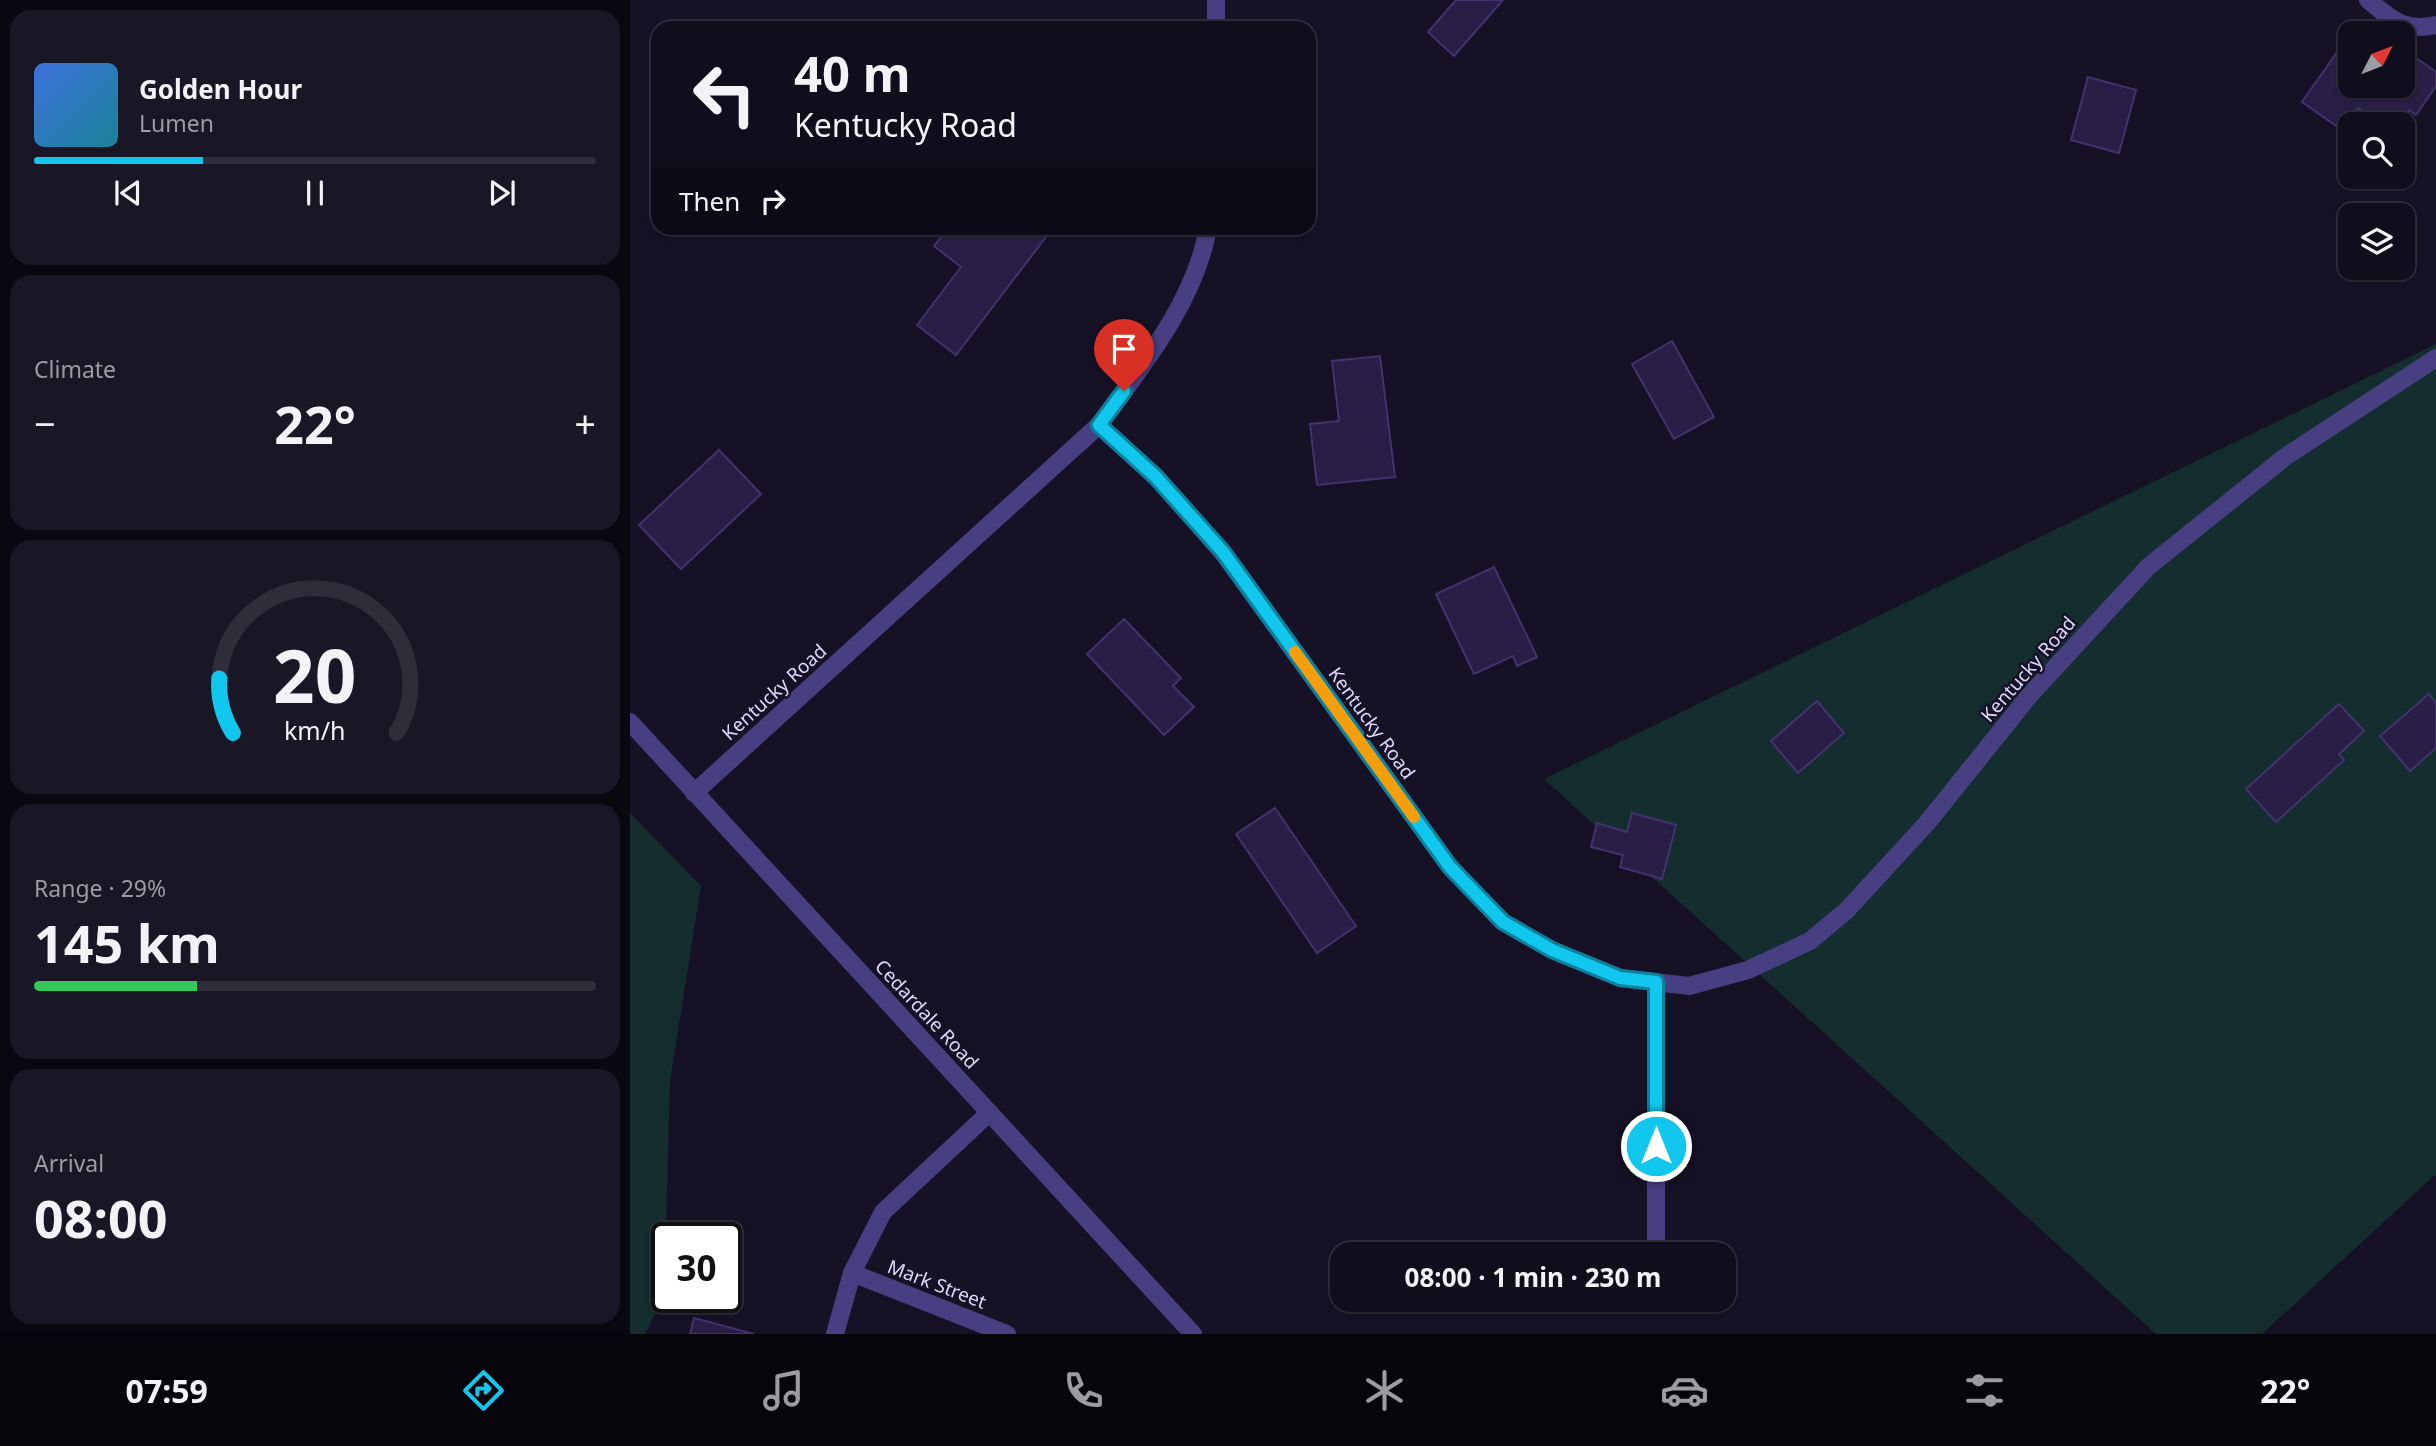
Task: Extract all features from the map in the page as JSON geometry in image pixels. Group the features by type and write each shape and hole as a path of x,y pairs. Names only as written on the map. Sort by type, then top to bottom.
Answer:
{"street":[{"path":"1216,0 1216,21"},
{"path":"2368,0 2398,24 2418,29 2436,25"},
{"name":"Kentucky Road","path":"694,793 1099,425 1149,357 1185,296 1206,235"},
{"name":"Kentucky Road","path":"1099,425 1156,477 1223,552 1450,867 1503,922 1552,950 1620,978 1689,986 1748,970 1810,941 1847,910 1927,823 2029,696 2149,566 2285,457 2436,358"},
{"name":"Cedardale Road","path":"630,722 1193,1334"},
{"path":"1656,982 1656,1242"},
{"path":"835,1334 852,1273 883,1212 989,1113"},
{"name":"Mark Street","path":"852,1273 1007,1334"}],"green space":[{"path":"2436,344 2436,1174 2262,1334 2156,1334 1544,779"},
{"path":"630,813 701,886 670,1081 666,1222 651,1222 651,1313 656,1313 645,1334 630,1334"}],"building":[{"path":"1456,0 1503,0 1454,56 1428,32"},
{"path":"2338,51 2338,98 2415,98 2415,57 2436,72 2436,86 2416,115 2409,110 2364,112 2358,108 2355,112 2338,112 2338,127 2302,102"},
{"path":"2088,77 2136,90 2119,153 2071,140"},
{"path":"943,235 1046,237 956,355 917,325 961,267 934,246"},
{"path":"1672,341 1714,417 1674,439 1632,364"},
{"path":"1380,356 1395,477 1317,485 1310,424 1339,421 1332,361"},
{"path":"719,450 761,494 681,569 639,525"},
{"path":"1494,567 1537,657 1517,666 1513,656 1474,674 1436,594"},
{"path":"1124,619 1181,678 1173,686 1194,707 1164,735 1087,654"},
{"path":"2429,694 2436,703 2436,748 2410,771 2380,736"},
{"path":"1817,701 1844,733 1798,773 1771,741"},
{"path":"2339,704 2364,731 2339,754 2344,760 2276,822 2246,789"},
{"path":"1275,808 1356,926 1317,953 1236,834"},
{"path":"1632,813 1676,825 1662,879 1620,867 1623,855 1591,847 1597,823 1627,832"},
{"path":"694,1318 754,1334 690,1334"}],"slow traffic":[{"path":"1295,652 1414,817"}],"route":[{"path":"1124,391 1099,425 1156,477 1223,552 1450,867 1503,922 1552,950 1620,978 1656,982 1656,1146"}]}
